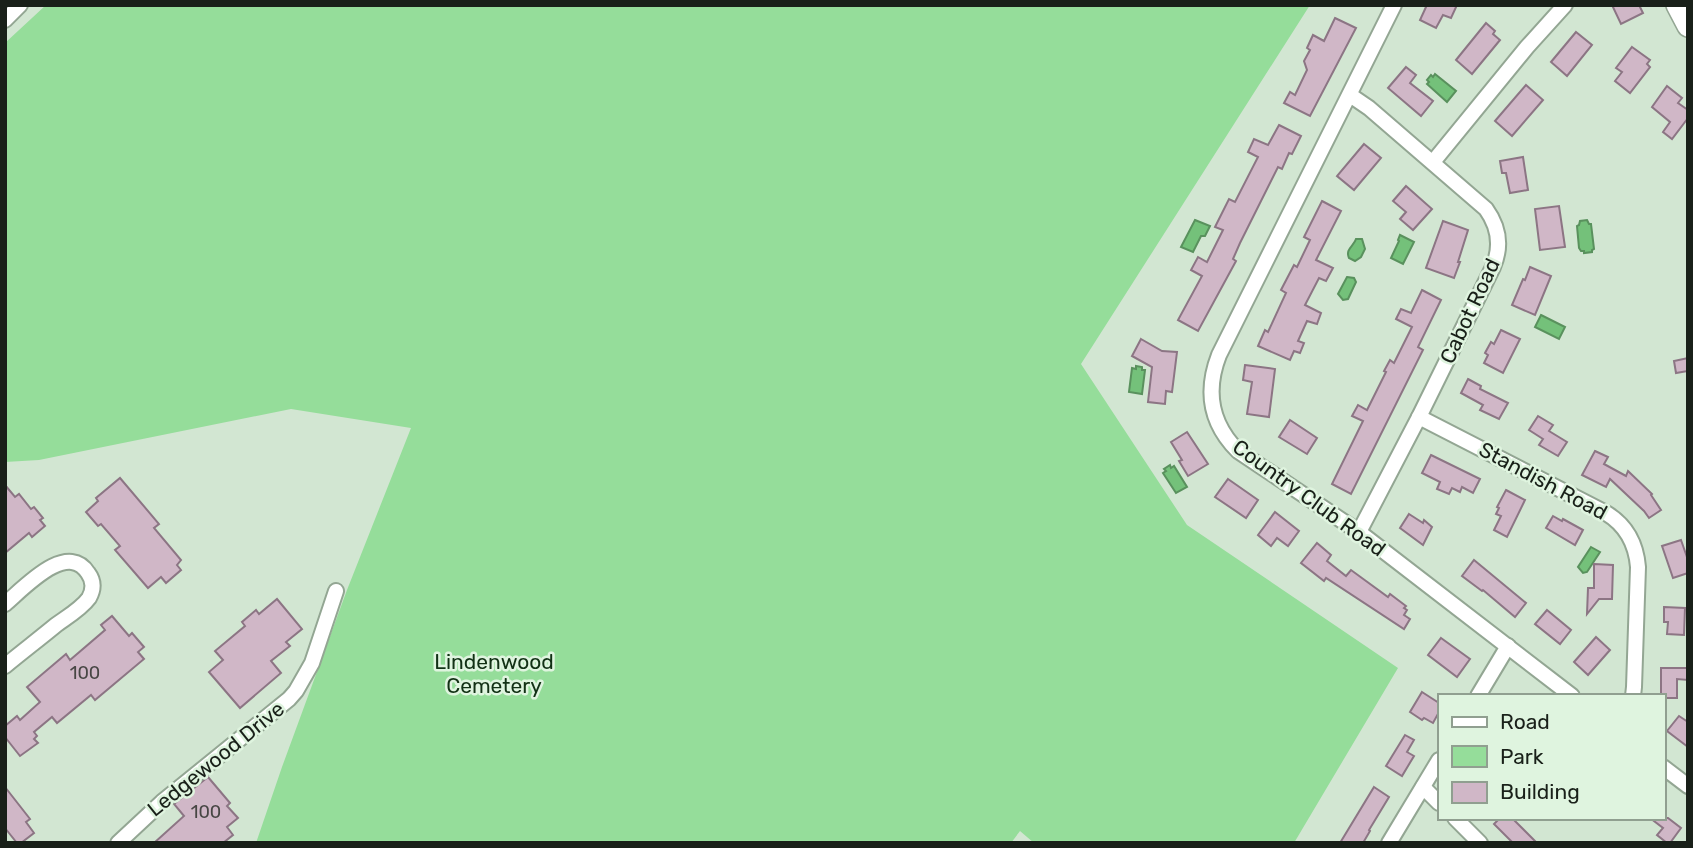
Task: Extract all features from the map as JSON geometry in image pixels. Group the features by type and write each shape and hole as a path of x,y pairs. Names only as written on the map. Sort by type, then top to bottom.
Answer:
{"main road":[{"path":"1677,5 1688,26"}],"street":[{"path":"5,19 19,5"},
{"name":"Country Club Road","path":"1394,5 1219,355 1212,377 1213,412 1217,423 1238,451 1359,532 1569,694"},
{"path":"1433,162 1565,5"},
{"name":"Cabot Road","path":"1350,95 1371,109 1486,209 1495,224 1499,242 1497,259 1359,532"},
{"name":"Standish Road","path":"1419,417 1606,513 1625,528 1637,559 1633,694"},
{"path":"5,604 47,570 67,561 80,563 91,576 93,583 92,591 82,606 5,666"},
{"name":"Ledgewood Drive","path":"118,843 162,802 296,691 312,663 336,591"},
{"path":"1479,694 1508,646"},
{"path":"1389,843 1438,762"},
{"path":"1665,769 1688,786"},
{"path":"1423,787 1438,802"},
{"path":"1457,820 1480,843"}],"green space":[{"name":"Lindenwood Cemetery","path":"46,5 1310,5 1081,364 1187,525 1398,668 1294,843 1034,843 1020,831 1011,843 256,843 347,590 411,428 291,409 39,460 5,462 5,43"}],"shaded area":[{"path":"1435,74 1456,91 1447,102 1427,84 1431,75 1433,77"},
{"path":"1195,220 1210,226 1193,252 1181,247"},
{"path":"1587,220 1591,224 1594,249 1584,253 1579,248 1577,226 1580,221"},
{"path":"1400,235 1414,242 1403,264 1391,258"},
{"path":"1356,239 1362,239 1365,249 1355,261 1349,258 1348,252"},
{"path":"1347,277 1354,278 1356,282 1348,299 1343,300 1338,294"},
{"path":"1541,315 1565,327 1559,339 1535,327"},
{"path":"1136,366 1145,370 1142,394 1129,392 1132,368 1136,369"},
{"path":"1170,465 1171,468 1174,466 1187,487 1176,493 1163,473"},
{"path":"1591,547 1600,552 1587,572 1583,573 1578,567"}],"building":[{"path":"1423,5 1457,5 1451,18 1443,15 1436,28 1420,20 1426,7"},
{"path":"1612,5 1639,5 1643,13 1621,24"},
{"path":"1335,18 1356,28 1310,116 1284,103 1290,92 1295,95 1307,70 1304,61 1313,35 1324,41"},
{"path":"1486,23 1500,40 1472,74 1456,60"},
{"path":"1576,32 1592,45 1567,76 1551,62"},
{"path":"1632,47 1650,60 1647,64 1650,67 1630,93 1615,81 1622,72 1616,68"},
{"path":"1406,67 1416,75 1410,83 1433,101 1421,116 1388,88"},
{"path":"1526,85 1543,100 1512,136 1495,121"},
{"path":"1667,86 1682,98 1678,103 1688,110 1688,118 1672,139 1663,132 1670,122 1652,107"},
{"path":"1279,125 1301,136 1282,169 1278,167 1240,243 1233,259 1236,261 1198,331 1178,320 1202,276 1191,270 1198,257 1207,262 1223,230 1215,227 1229,199 1235,202 1258,157 1248,152 1254,139 1268,145"},
{"path":"1364,144 1381,158 1354,190 1337,176"},
{"path":"1523,157 1528,190 1510,193 1506,173 1502,173 1500,161"},
{"path":"1406,186 1432,209 1413,230 1400,219 1406,212 1393,201"},
{"path":"1322,201 1341,211 1316,260 1333,268 1326,281 1319,278 1305,305 1321,313 1317,324 1307,321 1298,341 1304,343 1300,353 1294,351 1290,360 1258,346 1265,330 1268,332 1286,293 1281,290 1294,265 1297,267 1310,240 1304,237"},
{"path":"1559,206 1565,247 1540,250 1535,209"},
{"path":"1443,221 1468,230 1454,278 1426,268"},
{"path":"1530,267 1551,276 1535,315 1512,305"},
{"path":"1422,290 1441,300 1418,347 1423,350 1351,494 1332,484 1363,421 1352,416 1358,405 1367,410 1390,360 1394,363 1412,327 1396,319 1401,309 1411,313"},
{"path":"1501,330 1520,339 1503,373 1484,363 1488,355 1485,353 1491,342 1494,344"},
{"path":"1141,339 1162,351 1177,352 1172,392 1166,391 1165,404 1148,402 1152,367 1132,356"},
{"path":"1688,358 1688,371 1676,373 1674,361"},
{"path":"1245,365 1275,369 1269,417 1247,414 1252,382 1243,380"},
{"path":"1468,379 1481,386 1480,389 1508,403 1499,419 1480,410 1483,405 1461,393"},
{"path":"1538,416 1553,425 1549,431 1567,442 1558,456 1539,445 1543,439 1529,430"},
{"path":"1290,420 1317,438 1307,454 1279,437"},
{"path":"1187,432 1208,464 1188,476 1171,442"},
{"path":"1595,451 1608,457 1604,464 1626,476 1628,471 1652,494 1661,510 1649,518 1610,479 1606,487 1582,475"},
{"path":"1431,455 1480,479 1473,493 1462,487 1460,492 1452,488 1449,494 1437,489 1440,482 1422,473"},
{"path":"120,478 159,524 154,528 181,560 177,565 181,570 166,583 161,577 148,588 115,550 120,546 101,524 98,526 86,512 98,501 96,498"},
{"path":"1228,479 1258,500 1246,518 1215,497"},
{"path":"5,485 15,497 19,494 31,509 34,507 43,518 40,520 45,526 32,537 29,533 5,553"},
{"path":"1506,490 1525,500 1507,537 1494,530 1501,516 1496,514 1499,508 1497,507"},
{"path":"1275,512 1299,531 1288,546 1277,538 1271,546 1258,535"},
{"path":"1409,514 1423,523 1424,520 1432,527 1423,545 1400,528"},
{"path":"1553,516 1583,530 1575,545 1546,528"},
{"path":"1681,540 1688,560 1688,573 1673,578 1662,546"},
{"path":"1317,543 1331,555 1327,561 1346,576 1351,570 1388,597 1390,594 1406,606 1404,615 1410,619 1404,629 1326,578 1324,581 1301,563"},
{"path":"1474,560 1526,603 1515,617 1462,576"},
{"path":"1594,564 1613,565 1612,599 1599,599 1587,614 1588,588 1594,588"},
{"path":"277,599 302,629 286,642 290,646 271,661 281,673 240,708 209,672 223,660 215,651 245,626 242,622 256,610 259,614"},
{"path":"1664,607 1685,608 1684,635 1667,634 1668,622 1664,622"},
{"path":"1547,610 1571,630 1560,644 1535,624"},
{"path":"112,616 129,636 132,633 144,647 138,652 144,659 95,700 91,695 57,723 52,717 34,732 37,736 34,739 38,743 20,756 5,737 5,726 17,716 20,720 40,702 27,687 66,654 70,660 105,630 101,625"},
{"path":"1596,637 1610,650 1588,675 1574,662"},
{"path":"1441,638 1470,659 1457,677 1428,655"},
{"path":"1661,668 1688,668 1688,680 1677,679 1677,698 1665,698 1665,694 1661,694"},
{"path":"1422,692 1438,702 1438,714 1433,723 1410,712"},
{"path":"1679,716 1688,722 1688,747 1667,731"},
{"path":"1405,735 1414,740 1407,752 1414,756 1402,776 1386,766"},
{"path":"208,777 230,803 227,806 238,818 227,827 233,835 223,843 154,843 184,816 174,804"},
{"path":"5,787 30,819 26,822 34,833 21,843 17,843 5,828"},
{"path":"1374,787 1389,797 1363,843 1340,843"},
{"path":"1668,818 1681,828 1670,843 1667,843 1657,835 1663,828 1653,820"},
{"path":"1498,820 1514,820 1537,843 1513,843 1494,824"}]}
